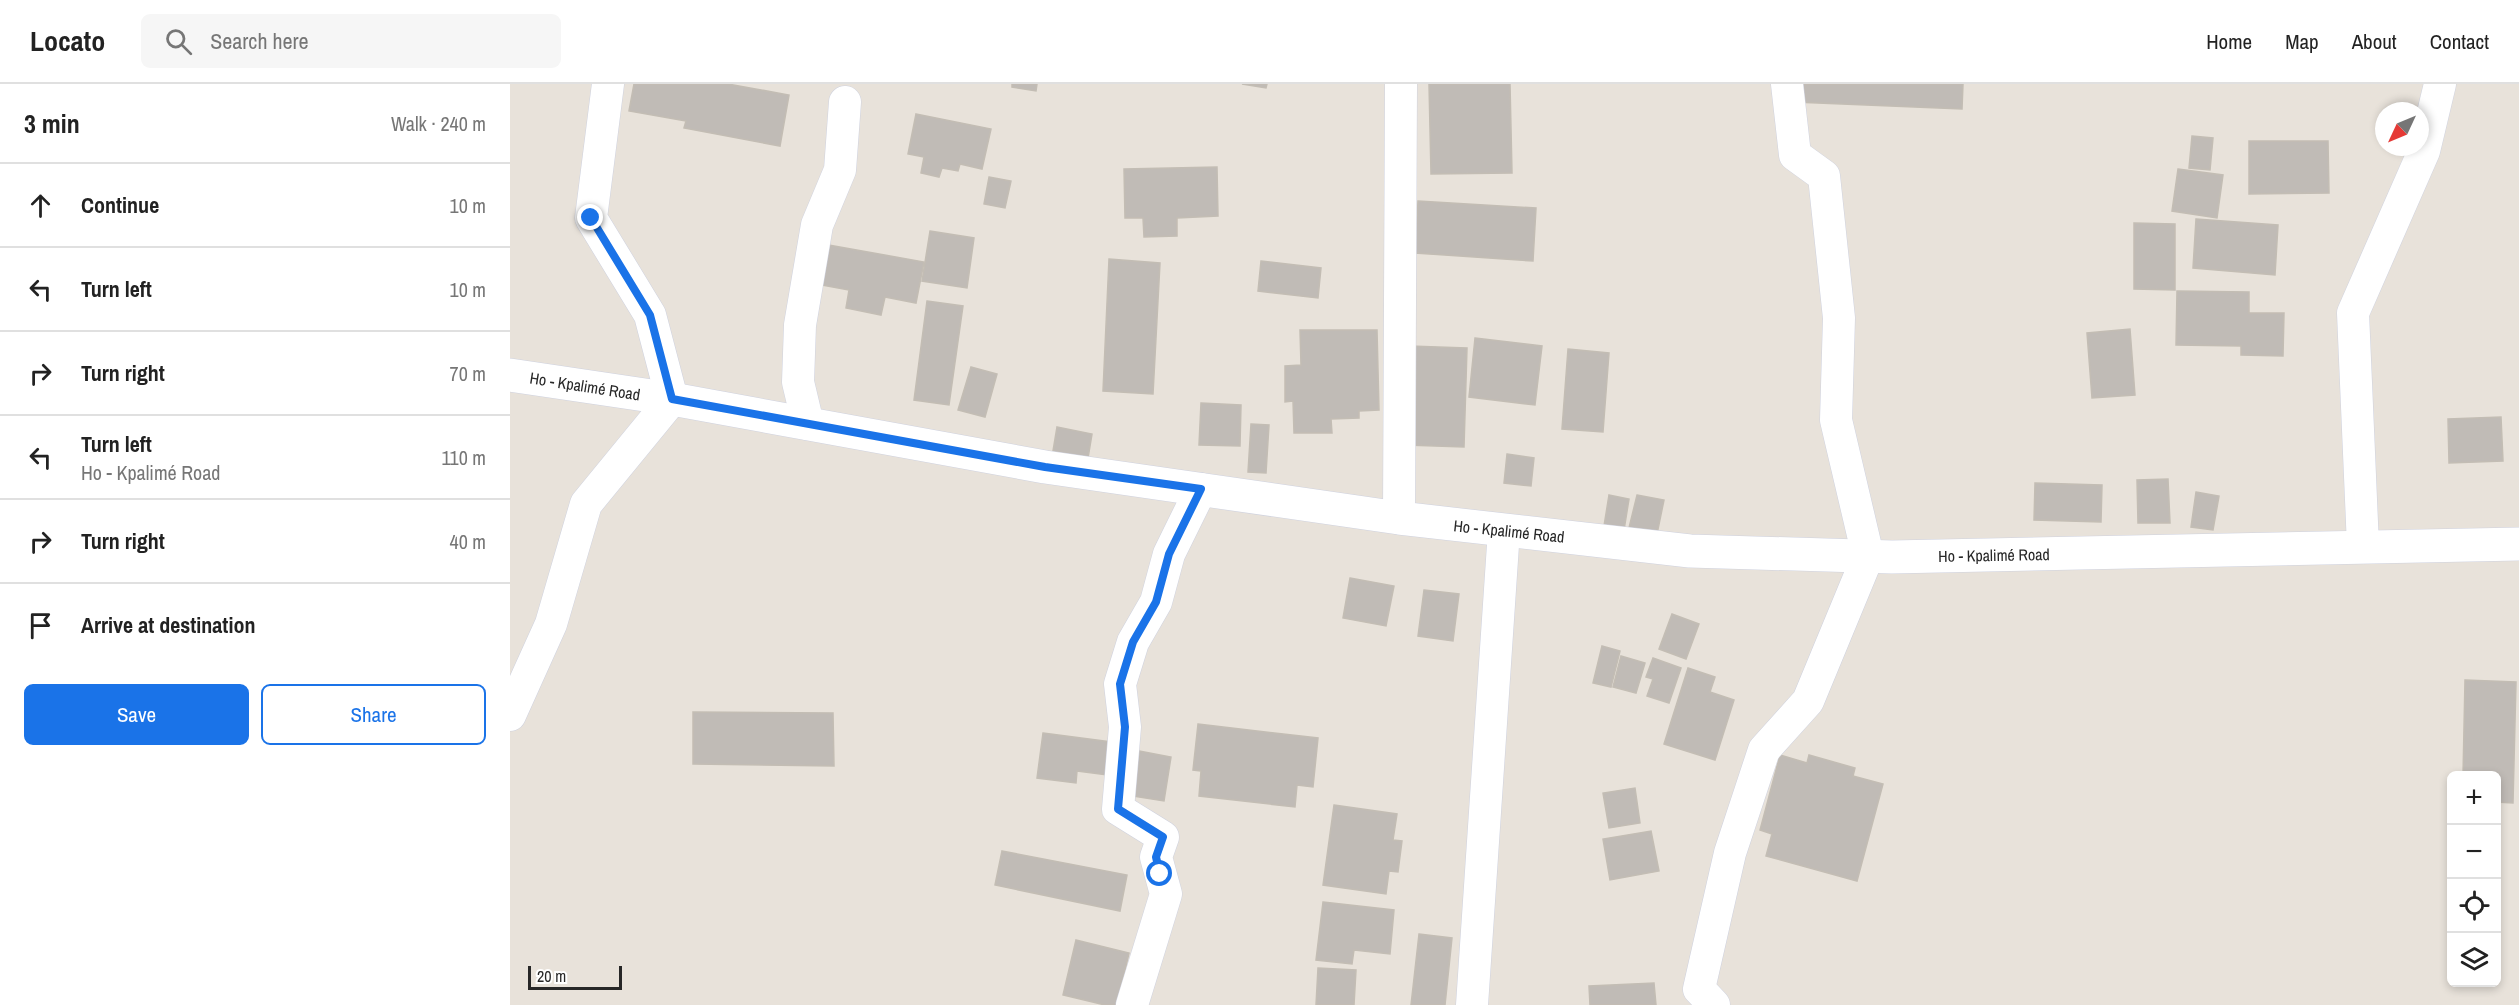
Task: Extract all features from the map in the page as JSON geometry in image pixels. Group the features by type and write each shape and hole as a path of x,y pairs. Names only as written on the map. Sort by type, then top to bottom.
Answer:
{"main road":[{"name":"Ho - Kpalimé Road","path":"510,375 672,399 1045,467 1399,518 1690,551 1868,556 2519,544"}],"street":[{"path":"510,715 551,624 586,504 672,399 650,315 591,218 609,84"},
{"path":"1399,518 1401,84"},
{"path":"1714,1005 1699,989 1730,853 1764,750 1808,701 1868,556 1836,420 1839,318 1824,176 1795,154 1787,84"},
{"path":"2363,546 2353,313 2424,151 2440,84"},
{"path":"808,424 798,382 800,325 817,225 840,170 845,102"},
{"path":"1131,1005 1166,894 1156,857 1163,837 1118,809 1125,727 1120,684 1133,642 1156,602 1169,554 1201,489"},
{"path":"1473,1005 1504,530"}],"building":[{"path":"634,84 728,84 789,95 780,146 684,128 686,121 629,111"},
{"path":"1012,84 1037,84 1036,91 1012,87"},
{"path":"1242,84 1267,84 1266,88"},
{"path":"1429,84 1510,84 1512,173 1431,174"},
{"path":"1795,84 1963,84 1962,109 1794,102"},
{"path":"916,114 991,129 982,169 960,164 958,171 942,168 939,177 921,173 924,157 908,154"},
{"path":"2192,136 2213,138 2210,170 2189,168"},
{"path":"2249,141 2328,141 2329,193 2249,194"},
{"path":"1217,167 1218,216 1177,218 1177,236 1144,237 1143,218 1125,218 1124,169"},
{"path":"2178,169 2223,175 2217,218 2172,211"},
{"path":"989,177 1011,181 1005,208 984,204"},
{"path":"1418,201 1536,208 1533,261 1415,253"},
{"path":"2196,219 2278,225 2275,275 2193,268"},
{"path":"2134,223 2175,224 2175,290 2134,289"},
{"path":"930,231 974,238 967,288 922,281"},
{"path":"823,244 924,262 916,303 885,297 881,315 846,308 849,290 816,284"},
{"path":"1109,259 1160,263 1153,394 1103,391"},
{"path":"1261,261 1321,268 1318,298 1258,291"},
{"path":"2177,291 2249,292 2249,313 2284,313 2283,356 2241,355 2241,346 2176,345"},
{"path":"927,301 963,306 949,405 914,400"},
{"path":"2130,329 2135,395 2092,398 2087,333"},
{"path":"1300,330 1377,330 1379,410 1359,411 1359,418 1331,419 1332,433 1294,433 1293,401 1285,402 1285,366 1301,365"},
{"path":"1475,338 1542,346 1535,405 1469,397"},
{"path":"1409,346 1467,348 1464,447 1406,445"},
{"path":"1568,349 1609,353 1603,432 1562,429"},
{"path":"971,367 997,374 985,417 958,410"},
{"path":"1201,403 1241,405 1240,446 1199,445"},
{"path":"2501,417 2503,461 2449,463 2448,419"},
{"path":"1251,424 1269,425 1266,473 1248,472"},
{"path":"1057,427 1092,434 1088,458 1053,451"},
{"path":"1507,454 1534,458 1531,486 1504,483"},
{"path":"2168,479 2170,523 2138,523 2137,480"},
{"path":"2035,483 2102,485 2101,522 2034,520"},
{"path":"2196,492 2219,496 2213,530 2191,527"},
{"path":"1609,495 1629,499 1624,530 1604,526"},
{"path":"1637,495 1664,500 1657,534 1629,528"},
{"path":"1350,578 1394,586 1386,626 1343,618"},
{"path":"1424,590 1459,594 1453,641 1418,636"},
{"path":"1672,614 1699,624 1686,659 1659,649"},
{"path":"1602,646 1620,651 1611,687 1593,683"},
{"path":"1621,656 1645,663 1636,693 1613,687"},
{"path":"1653,658 1681,668 1669,703 1647,696 1653,679 1646,677"},
{"path":"1688,668 1715,677 1710,692 1734,700 1715,760 1664,744"},
{"path":"2465,680 2516,682 2513,803 2501,802 2501,771 2463,771"},
{"path":"693,712 833,713 834,766 693,764"},
{"path":"1198,724 1318,738 1313,787 1297,785 1295,807 1199,796 1201,771 1193,770"},
{"path":"1043,733 1119,743 1115,776 1077,771 1076,783 1037,778"},
{"path":"1134,750 1171,757 1164,801 1126,795"},
{"path":"1780,755 1807,763 1809,755 1855,768 1853,776 1883,784 1857,881 1766,856 1772,834 1760,830"},
{"path":"1635,788 1640,823 1609,828 1603,793"},
{"path":"1334,805 1397,814 1393,840 1402,841 1398,872 1389,871 1386,894 1323,885"},
{"path":"1651,831 1659,871 1610,880 1603,839"},
{"path":"1002,851 1127,875 1120,911 995,885"},
{"path":"1323,902 1394,910 1390,954 1354,950 1352,964 1316,960"},
{"path":"1419,934 1452,938 1445,1005 1411,1005"},
{"path":"1076,940 1129,953 1117,1005 1105,1005 1063,995"},
{"path":"1318,968 1356,970 1354,1005 1316,1005"},
{"path":"1654,983 1656,1005 1590,1005 1589,986"}],"route":[{"path":"591,218 650,315 672,399 1045,467 1201,489 1169,554 1156,602 1133,642 1120,684 1125,727 1118,809 1163,837 1156,857 1160,874"}]}
